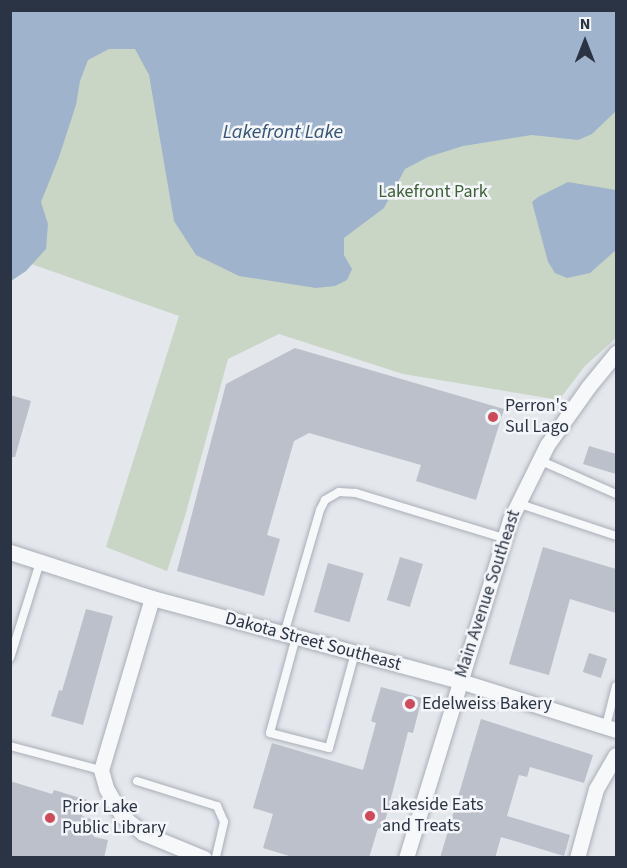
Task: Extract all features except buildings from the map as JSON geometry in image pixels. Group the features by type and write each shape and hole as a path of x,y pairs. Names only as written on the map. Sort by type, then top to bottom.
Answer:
{"street":[{"name":"Main Avenue Southeast","path":"406,858 503,538 517,503 539,460 568,414 616,353"},
{"name":"Dakota Street Southeast","path":"10,552 152,598 460,681 611,728"},
{"path":"152,598 101,770 106,788 122,816 143,833 204,858"},
{"path":"577,858 596,789 616,755"}],"lane":[{"path":"539,460 616,494"},
{"path":"355,653 329,748 270,733 290,636 320,510 325,500 339,492 356,493 503,538"},
{"path":"517,503 616,536"},
{"path":"10,658 40,562"},
{"path":"611,728 616,686"},
{"path":"10,746 101,770"},
{"path":"137,781 217,806 224,822 216,858"}],"green space":[{"name":"Lakefront Park","path":"11,11 616,11 616,338 585,366 559,400 403,374 279,334 228,359 185,516 167,571 106,547 179,316 20,260"}],"water":[{"name":"Lakefront Lake","path":"11,10 616,11 616,111 592,134 578,140 532,135 463,146 428,157 405,169 384,208 344,238 344,255 352,269 347,280 335,286 316,288 239,276 196,255 174,221 149,75 135,49 109,49 88,60 59,157 41,202 48,224 46,249 26,271 11,281"},
{"path":"568,182 616,190 616,250 590,273 567,278 555,273 548,262 532,202"}],"place":[{"name":"Perron's Sul Lago","path":"493,417"},
{"name":"Edelweiss Bakery","path":"410,704"},
{"name":"Lakeside Eats and Treats","path":"370,816"},
{"name":"Prior Lake Public Library","path":"50,818"}]}
